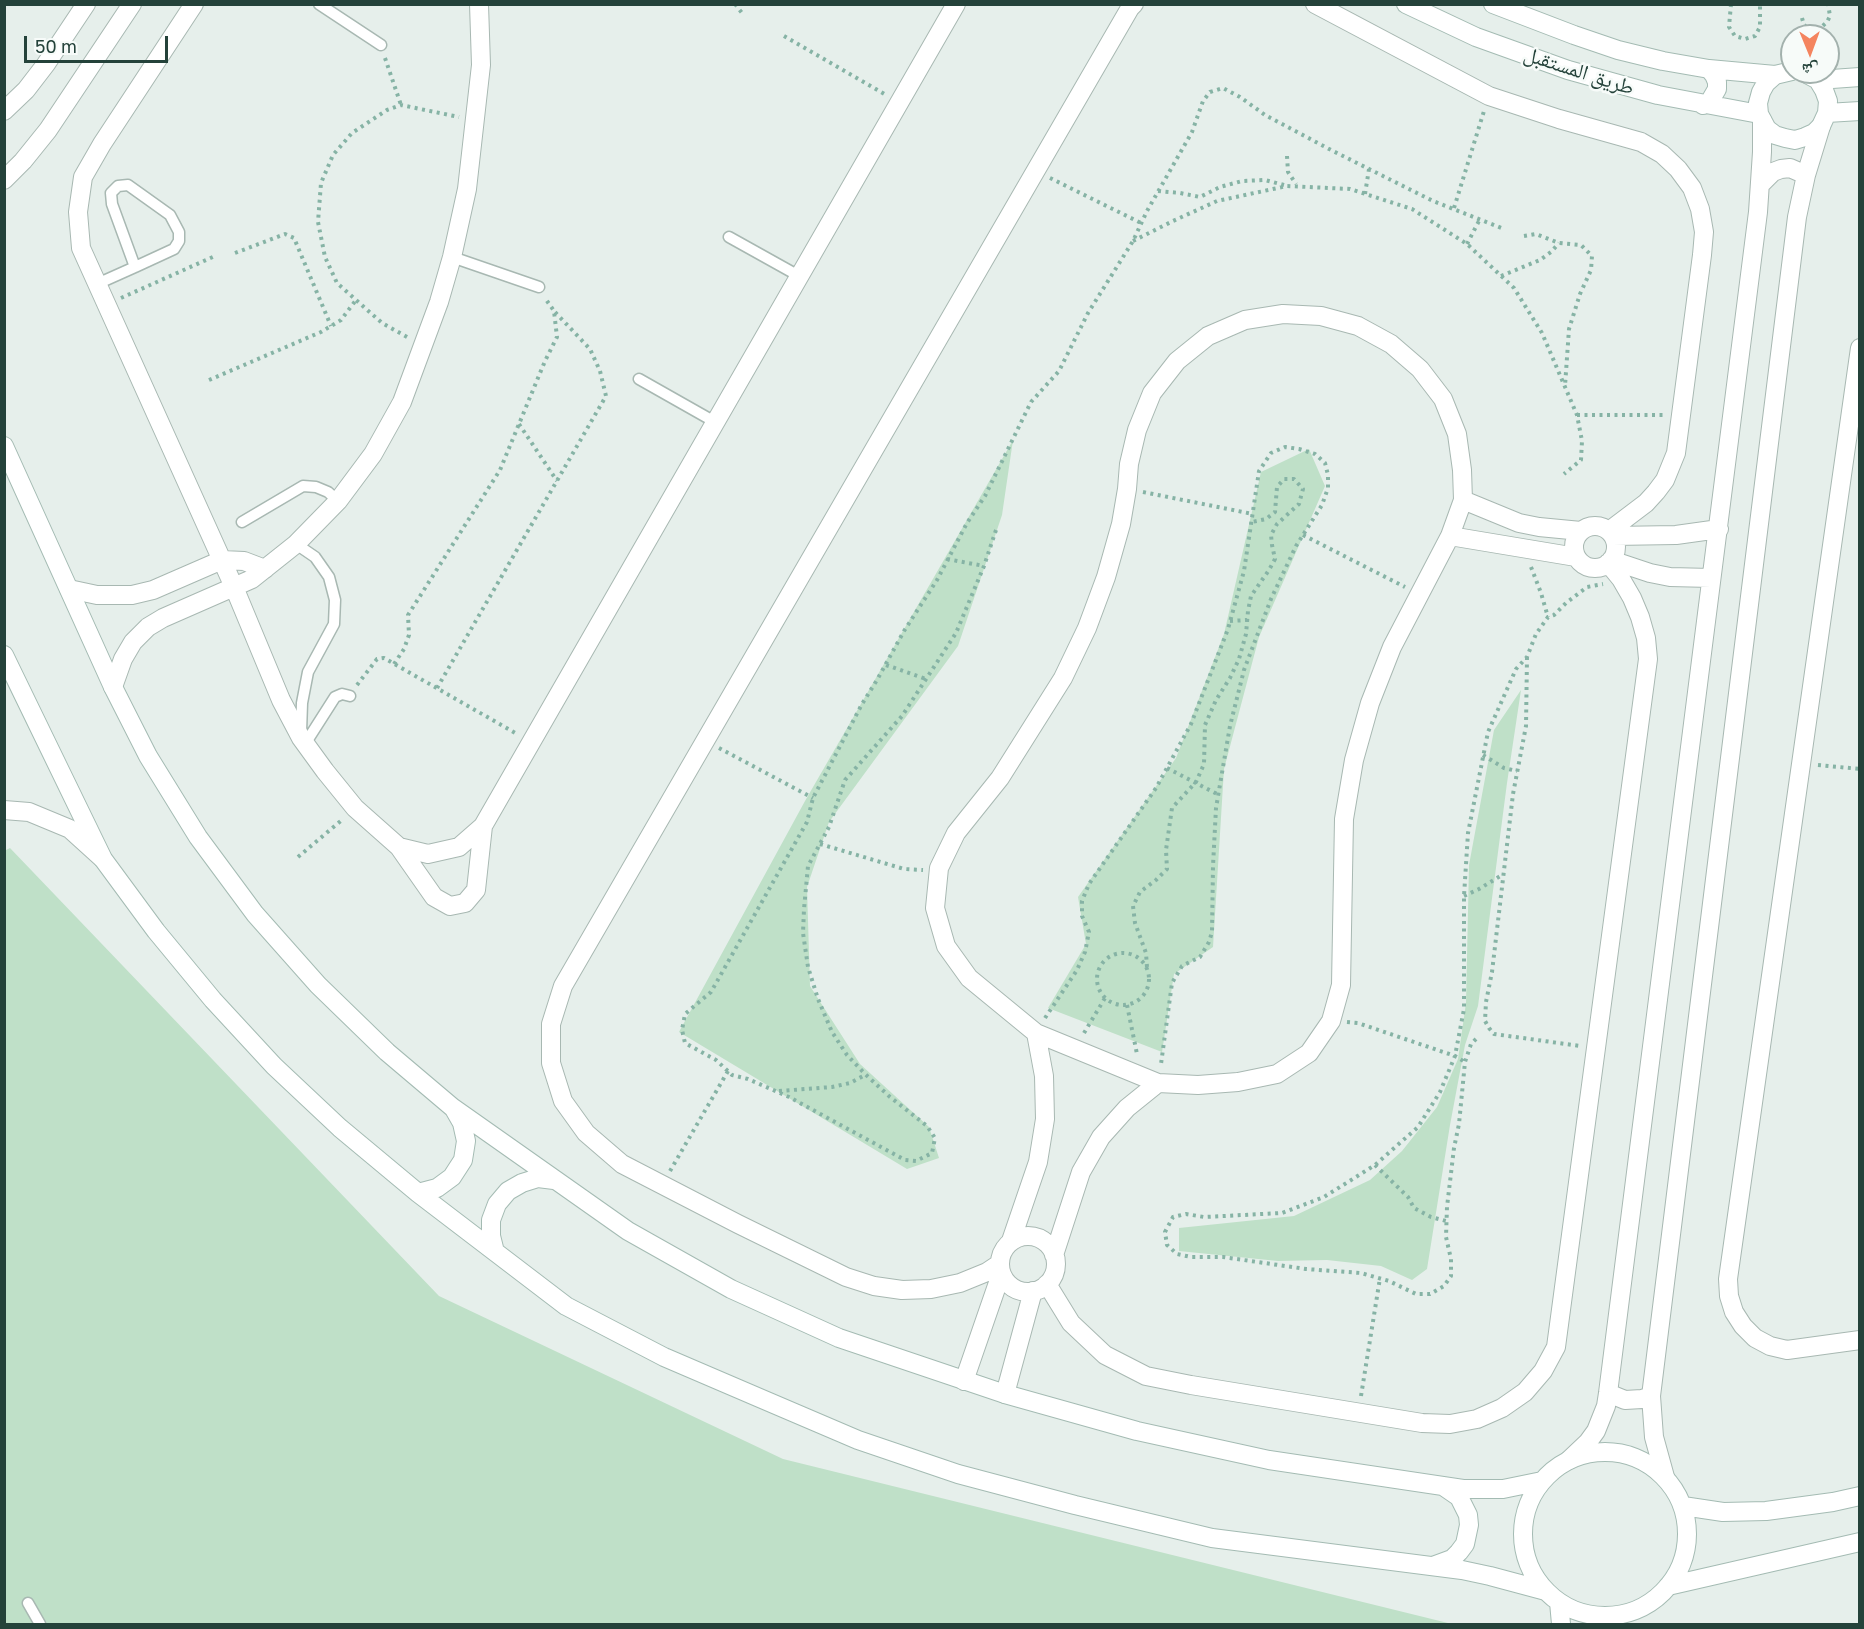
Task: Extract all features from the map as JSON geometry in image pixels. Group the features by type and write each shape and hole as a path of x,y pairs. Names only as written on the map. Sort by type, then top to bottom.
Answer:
{"street":[{"path":"4,111 26,90 46,64 86,4"},
{"path":"4,180 48,130 132,4"},
{"path":"194,4 102,144 83,177 78,212 81,248 234,587 281,700 303,741 355,808 399,847 434,897 450,906 465,903 476,890 483,826"},
{"path":"113,687 123,659 148,627 163,618 252,579 296,544 338,501 373,454 402,402 439,302 467,189 481,65 479,4"},
{"path":"399,847 428,854 459,847 483,826 956,4"},
{"path":"1000,1269 960,1283 931,1289 902,1290 874,1286 846,1276 622,1164 586,1133 563,1101 551,1063 551,1024 563,986 1134,4"},
{"path":"1315,4 1489,96 1641,142 1662,154 1678,169 1692,188 1700,209 1704,232 1676,453 1665,480 1646,503 1611,534"},
{"name":"طريق المستقبل","path":"1406,4 1476,37 1568,70 1635,90 1761,117"},
{"name":"طريق المستقبل","path":"1493,4 1618,50 1663,61 1709,69 1780,73"},
{"path":"1703,105 1710,101 1717,89 1717,81 1709,69"},
{"path":"1561,1624 1552,1596 1532,1570 1524,1545 1523,1528 1526,1511 1542,1481 1584,1447 1596,1431 1606,1406 1761,184 1761,117 1758,103 1766,82 1780,75"},
{"path":"1840,77 1860,77"},
{"path":"1665,1477 1654,1437 1651,1396 1797,217 1806,175 1828,101 1824,90 1818,84"},
{"path":"1761,117 1767,129 1775,135 1795,140 1814,133 1824,120 1860,111"},
{"path":"1761,184 1773,171 1781,169 1790,168 1806,175"},
{"path":"1283,314 1321,316 1358,326 1391,344 1420,369 1443,399 1456,434 1462,470 1463,500 1450,536 1392,647 1370,703 1354,760 1344,819 1341,985 1331,1021 1309,1053 1277,1074 1238,1082 1198,1085 1158,1083 1036,1033 969,978 945,946 935,908 939,868 956,833 1000,778 1063,678 1087,628 1106,577 1121,524 1137,430 1152,393 1177,361 1208,336 1245,320 1283,314"},
{"path":"1857,1337 1786,1350 1770,1346 1755,1338 1734,1312 1729,1296 1728,1279 1860,348"},
{"path":"4,446 113,687 148,756 198,837 255,914 318,985 387,1052 452,1107 628,1231 731,1289 838,1338 1005,1394 1137,1431 1269,1460 1443,1486 1483,1490 1503,1489 1542,1481"},
{"path":"1463,500 1519,523 1581,531"},
{"path":"1450,536 1576,557 1595,568 1610,561 1616,544 1611,534 1603,527 1588,527 1576,536 1574,543 1576,557"},
{"path":"1611,534 1677,535 1719,529"},
{"path":"69,589 97,595 132,595 172,583 222,560 244,561 265,569"},
{"path":"1610,561 1660,575 1691,579 1711,578"},
{"path":"1040,1288 1071,1323 1105,1355 1146,1376 1191,1385 1422,1423 1450,1424 1477,1419 1502,1408 1525,1392 1543,1371 1556,1347 1648,658 1646,638 1640,617 1622,579 1610,561"},
{"path":"4,655 103,859 156,931 206,992 274,1066 340,1128 418,1193 566,1306 664,1357 858,1440 958,1474 1075,1505 1212,1538 1433,1566 1490,1576 1552,1596 1575,1610 1600,1615 1625,1613 1641,1608 1656,1599 1668,1587 1685,1557 1688,1540 1683,1506 1665,1477 1636,1458 1620,1453 1594,1453 1569,1460"},
{"path":"4,810 29,812 70,829 103,859"},
{"path":"964,1381 1005,1248 1011,1241 1038,1162 1045,1119 1044,1076 1036,1033"},
{"path":"1005,1394 1040,1288 1055,1271 1054,1255 1081,1172 1101,1137 1127,1108 1158,1083"},
{"path":"418,1193 437,1188 452,1177 463,1160 466,1141 462,1123 452,1107"},
{"path":"495,1252 490,1236 491,1220 497,1204 508,1191 522,1183 538,1178 554,1180"},
{"path":"1011,1241 1031,1236 1041,1239 1049,1245 1054,1255"},
{"path":"1000,1269 1007,1283 1014,1289 1023,1292 1040,1288"},
{"path":"1608,1394 1634,1401 1651,1396"},
{"path":"1433,1566 1452,1559 1459,1552 1465,1544 1469,1524 1464,1505 1459,1497 1443,1486"},
{"path":"1683,1506 1723,1512 1766,1511 1860,1496"},
{"path":"1668,1587 1860,1542"},
{"path":"1632,1624 1641,1608"}],"lane":[{"path":"319,4 381,45"},
{"path":"98,284 135,267 174,249 179,242 179,232 170,215 128,185 118,186 111,193 112,204 135,267"},
{"path":"729,237 799,276"},
{"path":"452,257 539,287"},
{"path":"639,379 715,422"},
{"path":"242,522 303,486 316,487 328,492 338,501"},
{"path":"296,544 315,557 329,577 335,600 334,624 308,672 302,703 303,741"},
{"path":"303,741 334,697 342,694 350,696"},
{"path":"28,1603 40,1624"}],"path":[{"path":"735,4 742,13"},
{"path":"1731,4 1729,27 1735,36 1745,39 1755,36 1760,27 1760,4"},
{"path":"1802,18 1804,25 1810,30 1817,31 1830,16 1828,4"},
{"path":"784,36 899,103"},
{"path":"381,45 401,105"},
{"path":"996,530 984,566 956,633 902,716 845,780 829,827 808,866 803,933 808,967 832,1032 847,1055 865,1074 927,1126 935,1138 932,1153 916,1161 905,1160 789,1096 732,1075 716,1060 685,1043 682,1030 685,1014 711,992 807,822 813,798 862,704 985,496 1031,402 1059,371 1088,313 1132,241 1192,132 1203,101 1210,92 1222,88 1240,97 1265,115 1433,201 1504,229"},
{"path":"1454,208 1489,96"},
{"path":"423,346 382,323 337,283 325,257 318,222 321,183 333,155 352,133 387,110 401,105 476,121"},
{"path":"1287,156 1288,172 1296,185"},
{"path":"1365,194 1369,169"},
{"path":"1035,171 1141,223"},
{"path":"1158,191 1200,198 1220,187 1242,181 1265,180 1287,186"},
{"path":"1132,241 1217,201 1287,186 1350,189 1412,209 1467,244 1514,288 1542,333 1577,415 1582,441 1581,460 1564,474"},
{"path":"1467,244 1480,219"},
{"path":"235,253 285,234 294,238 331,326"},
{"path":"1524,236 1536,234 1559,243 1581,245 1592,256 1591,270 1580,294 1569,329 1565,387"},
{"path":"1501,276 1540,260 1559,243"},
{"path":"107,304 215,256"},
{"path":"437,688 606,396 600,371 590,349 554,311 539,287"},
{"path":"209,380 321,332 341,320 356,300"},
{"path":"394,664 404,649 409,635 408,615 500,470 557,337 554,311"},
{"path":"1577,415 1681,415"},
{"path":"519,423 557,481"},
{"path":"1036,1033 1077,970 1085,952 1089,932 1082,916 1082,901 1089,884 1156,788 1191,724 1230,621 1244,570 1259,471 1271,453 1285,447 1299,448 1315,454 1325,463 1328,488 1322,505 1296,546 1271,599 1244,670 1230,726 1219,795 1213,866 1212,932 1200,957 1182,966 1172,983 1158,1083"},
{"path":"1147,967 1142,961 1127,953 1111,956 1100,967 1097,975 1100,991 1105,998 1119,1005 1127,1005 1135,1003 1147,991 1149,984 1146,953 1135,923 1133,906 1140,892 1167,869 1166,850 1172,808 1196,782 1204,764 1205,725 1239,659 1246,634 1251,596 1275,559 1271,535 1276,524 1299,504 1303,489 1293,479 1284,479 1277,487 1275,512 1266,519 1252,522"},
{"path":"1127,489 1253,514"},
{"path":"1303,535 1419,594"},
{"path":"1522,548 1541,593 1548,617"},
{"path":"947,559 984,566"},
{"path":"1596,1048 1494,1034 1485,1021 1486,1002 1492,972 1517,771 1526,726 1527,657 1536,634 1548,617 1554,615 1587,588 1622,579"},
{"path":"1230,621 1247,620"},
{"path":"1476,1039 1471,1044 1465,1062 1459,1124 1452,1158 1446,1221 1451,1276 1444,1286 1430,1294 1416,1294 1380,1278 1361,1273 1177,1254 1167,1245 1165,1232 1173,1216 1186,1214 1204,1217 1282,1213 1324,1197 1376,1165 1418,1127 1440,1092 1455,1056 1464,1009 1464,896 1468,833 1483,755 1488,732 1516,669 1527,657"},
{"path":"350,696 377,659 384,658 530,742"},
{"path":"886,665 926,680"},
{"path":"705,740 813,798"},
{"path":"1483,755 1504,768 1517,771"},
{"path":"1801,763 1860,769"},
{"path":"1167,768 1219,795"},
{"path":"298,857 355,808"},
{"path":"820,844 904,868 924,870 939,868"},
{"path":"1464,896 1479,890 1503,875"},
{"path":"1075,1049 1105,998"},
{"path":"1127,1005 1141,1076"},
{"path":"1331,1021 1358,1023 1455,1056 1465,1062"},
{"path":"662,1185 728,1071"},
{"path":"775,1091 850,1083 865,1074"},
{"path":"1376,1165 1408,1197 1414,1209 1446,1221"},
{"path":"1358,1412 1380,1278"}],"green space":[{"path":"1013,440 1002,515 958,646 829,822 807,887 810,986 860,1064 929,1127 939,1158 907,1169 679,1032 805,801"},
{"path":"1309,449 1325,486 1259,637 1224,769 1213,947 1174,974 1162,1052 1048,1008 1086,944 1078,897 1176,758 1224,634 1261,472"},
{"path":"1521,690 1478,1006 1465,1045 1427,1269 1412,1280 1381,1266 1327,1260 1278,1261 1179,1251 1179,1228 1294,1216 1370,1180 1402,1151 1437,1107 1458,1059 1466,1003 1469,865 1494,730"},
{"path":"10,848 439,1296 783,1459 1452,1624 5,1624 4,851"}]}
